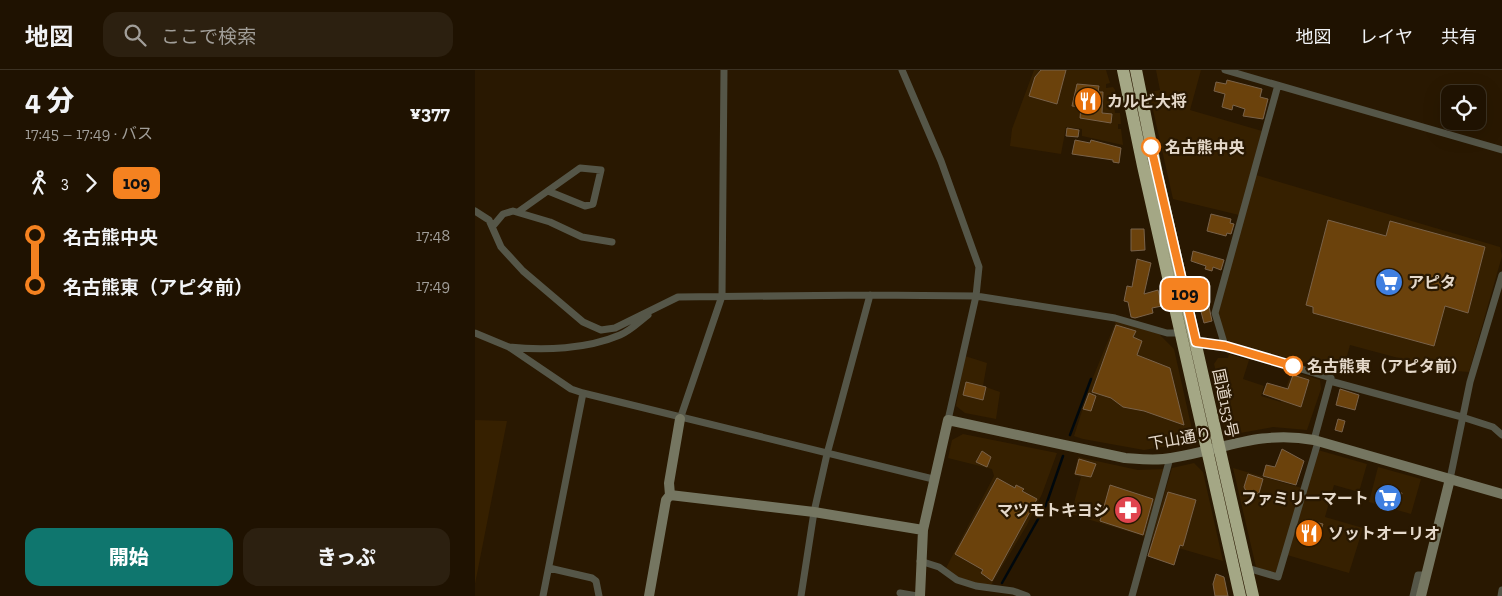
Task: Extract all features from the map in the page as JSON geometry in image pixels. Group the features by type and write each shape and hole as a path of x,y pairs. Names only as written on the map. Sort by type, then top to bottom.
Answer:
{"highway":[{"name":"国道153号","path":"1123,70 1240,596"},
{"name":"国道153号","path":"1136,70 1157,174 1253,596"}],"street":[{"path":"649,596 666,500 670,495 669,483 680,418 722,296 724,70"},
{"path":"900,593 919,596 923,530 933,479 976,296 979,267 977,256 961,219 928,129 902,70"},
{"path":"1225,70 1502,150"},
{"path":"1225,346 1215,313 1278,85"},
{"path":"518,212 581,168 601,170 593,204 585,206 549,191"},
{"path":"475,211 489,220 501,247 523,271 567,310 589,326 601,330 615,328 678,297 870,295 976,296 1115,318 1167,333 1180,333"},
{"path":"493,226 503,214 513,211 550,222 581,237 613,242"},
{"path":"1421,596 1450,479 1470,382 1502,275"},
{"path":"801,596 813,512 870,295"},
{"path":"509,347 556,347 601,341 627,332 658,308"},
{"path":"475,333 509,347 571,389 583,393 933,479"},
{"path":"1196,342 1225,346 1331,378 1316,441 1278,577 1247,568"},
{"path":"1330,381 1462,417 1493,427 1502,435"},
{"path":"543,596 583,393"},
{"name":"下山通り","path":"948,420 1125,458 1170,458 1272,436 1292,436 1316,441 1502,494"},
{"path":"1131,596 1170,458"},
{"path":"670,495 678,494 813,512 923,530"},
{"path":"920,561 939,567 957,580 976,586 1013,591 1027,596"},
{"path":"549,568 592,578 596,581 599,596"},
{"path":"1413,596 1418,575 1426,575"},
{"path":"1501,596 1502,590"}],"shaded area":[{"path":"1034,70 1106,70 1110,83 1106,84 1106,88 1113,87 1115,90 1117,104 1114,105 1115,113 1120,113 1121,124 1118,124 1118,129 1121,129 1123,145 1082,136 1082,129 1066,127 1061,154 1010,146 1012,129"},
{"path":"1156,70 1201,70 1190,110 1262,131 1239,215 1173,199 1149,92 1160,90"},
{"path":"1256,175 1500,247 1502,256 1469,372 1443,370 1350,345 1347,356 1342,358 1339,370 1328,366 1323,368 1226,341 1217,311"},
{"path":"1116,321 1159,334 1174,349 1193,434 1189,440 1179,444 1144,450 1074,436 1092,380"},
{"path":"1229,354 1249,360 1243,379 1264,386 1261,396 1281,402 1292,371 1320,380 1321,389 1307,430 1273,427 1235,434 1224,427 1216,392 1221,393 1214,364 1218,358 1228,358"},
{"path":"965,356 987,363 983,386 1000,392 996,419 965,413 956,406"},
{"path":"475,420 507,421 475,584"},
{"path":"963,434 1057,453 1042,494 1027,525 991,585 978,584 958,577 946,568 994,476 992,469 948,458 952,440"},
{"path":"1318,450 1367,464 1359,492 1334,485 1325,517 1363,528 1349,573 1287,555"},
{"path":"1078,457 1138,470 1165,469 1146,537 1071,514 1081,477 1074,475"},
{"path":"1194,463 1203,472 1223,561 1151,540 1172,468"},
{"path":"1378,467 1421,479 1411,514 1369,502"},
{"path":"1233,468 1302,488 1277,574 1256,567"}],"building":[{"path":"1041,70 1066,70 1057,104 1029,96 1035,77"},
{"path":"1227,80 1262,89 1260,97 1268,99 1263,119 1243,116 1245,109 1233,105 1232,110 1222,107 1225,94 1214,91 1216,82 1226,84"},
{"name":"カルビ大将","path":"1077,84 1099,86 1098,92 1103,92 1102,113 1112,114 1111,123 1080,118 1081,107 1072,106"},
{"path":"1067,128 1079,130 1078,137 1066,136"},
{"path":"1075,140 1090,143 1091,140 1121,148 1119,163 1113,162 1113,160 1072,154"},
{"path":"1211,214 1231,219 1230,223 1234,224 1231,234 1227,233 1226,236 1207,231"},
{"path":"1328,220 1386,236 1390,221 1485,247 1468,313 1445,306 1434,346 1313,313 1313,307 1306,305"},
{"path":"1131,229 1144,229 1145,250 1131,251"},
{"path":"1193,251 1224,260 1221,270 1213,267 1212,271 1205,269 1206,266 1191,261"},
{"path":"1137,259 1151,263 1144,294 1158,290 1162,306 1152,308 1153,313 1135,318 1131,317 1128,302 1124,301 1127,286 1132,287"},
{"path":"1208,302 1212,321 1204,323 1199,304"},
{"path":"1116,325 1136,331 1133,337 1142,341 1137,355 1170,368 1184,425 1144,411 1123,407 1111,398 1092,392"},
{"path":"1293,375 1309,380 1301,407 1263,394 1267,383 1288,389"},
{"path":"966,382 986,387 983,400 963,395"},
{"path":"1340,389 1359,395 1355,410 1336,405"},
{"path":"1089,393 1096,396 1091,411 1083,409"},
{"path":"1338,419 1345,421 1342,432 1335,430"},
{"path":"1282,449 1304,461 1296,485 1263,476 1266,465 1275,467"},
{"path":"982,451 991,457 987,467 976,462"},
{"path":"1079,459 1096,464 1091,477 1075,474"},
{"path":"1248,474 1263,479 1259,493 1254,495 1247,493 1244,487"},
{"path":"997,478 1015,488 1016,485 1024,489 1022,491 1037,499 992,581 981,573 983,570 955,554"},
{"name":"マツモトキヨシ","path":"1110,485 1153,499 1143,535 1100,521"},
{"name":"ファミリーマート","path":"1379,488 1402,493 1398,507 1376,500"},
{"path":"1168,492 1196,500 1183,546 1180,545 1174,565 1148,556"},
{"name":"ソットオーリオ","path":"1306,520 1323,524 1315,545 1299,541 1302,521 1306,522"},
{"path":"1216,574 1224,577 1228,596 1215,596 1213,584"}],"waterway":[{"path":"1070,435 1091,379"},
{"path":"1002,583 1046,505 1063,456"}],"bus line":[{"name":"109","path":"1151,147 1196,342 1205,341 1293,366"}],"place":[{"name":"カルビ大将","path":"1088,101"},
{"name":"名古熊中央","path":"1151,147"},
{"name":"アピタ","path":"1389,282"},
{"name":"名古熊東（アピタ前）","path":"1293,366"},
{"name":"ファミリーマート","path":"1388,498"},
{"name":"マツモトキヨシ","path":"1128,510"},
{"name":"ソットオーリオ","path":"1309,533"}]}
